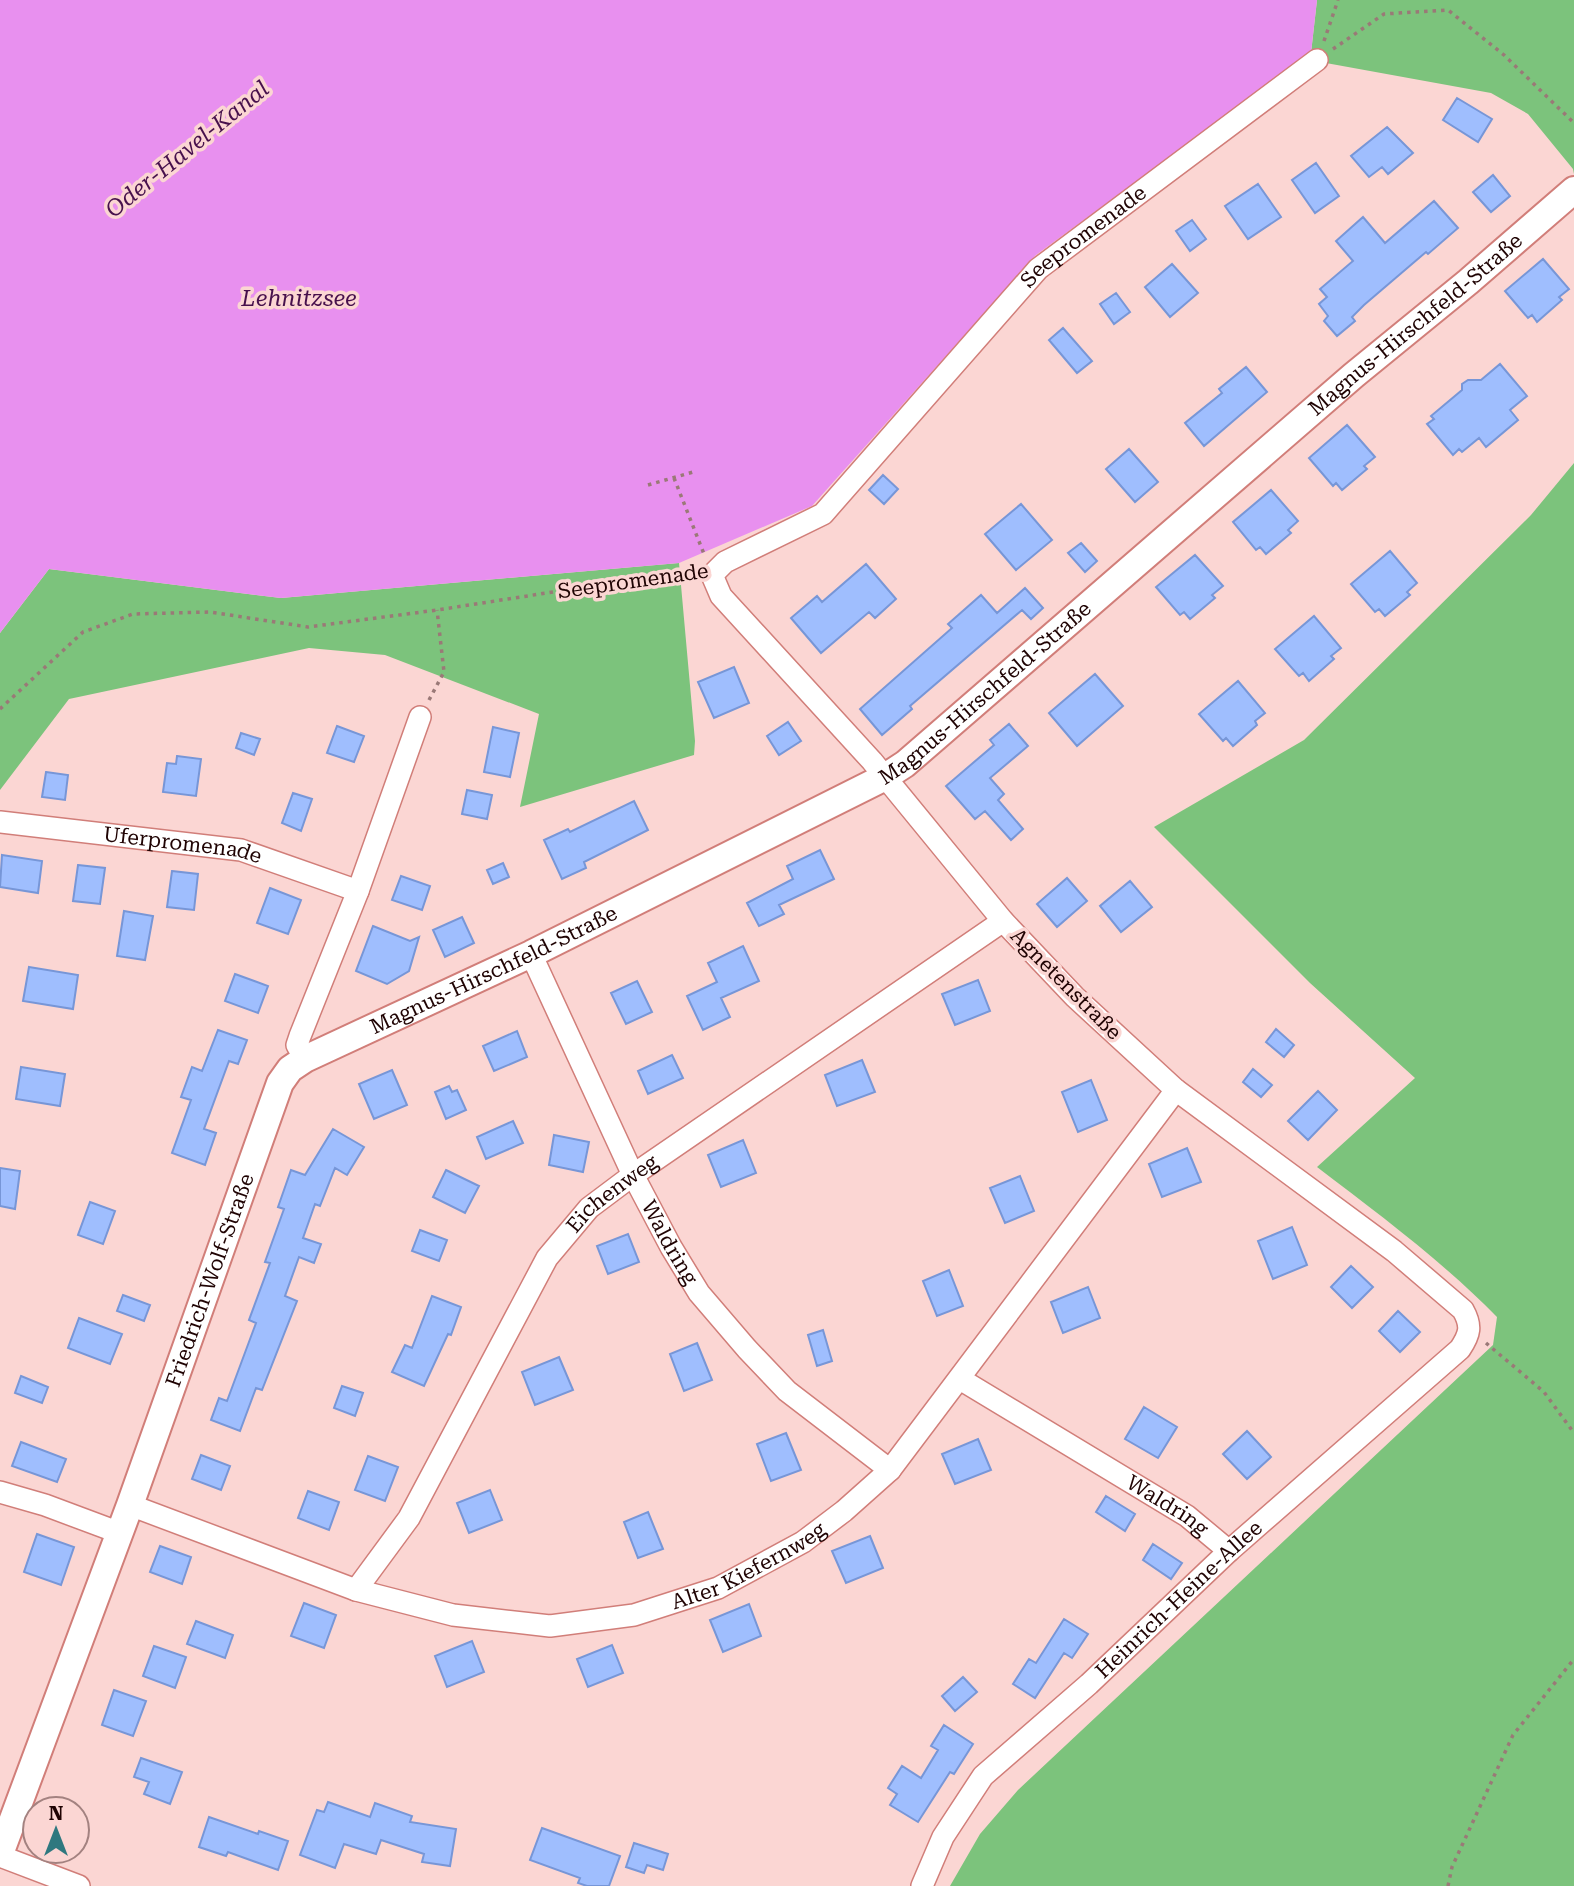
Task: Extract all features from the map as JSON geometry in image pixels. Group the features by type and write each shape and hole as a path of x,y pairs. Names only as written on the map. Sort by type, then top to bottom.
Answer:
{"street":[{"name":"Seepromenade","path":"710,569 823,514 1038,269 1317,60"},
{"name":"Magnus-Hirschfeld-Straße","path":"305,1059 531,954 885,777 917,754 1354,375 1468,282 1574,190"},
{"name":"Agnetenstraße","path":"710,569 721,596 885,777 1003,921 1075,997 1176,1090 1413,1268 1463,1310 1469,1322 1469,1336"},
{"path":"305,1059 297,1045 359,891 420,717"},
{"name":"Uferpromenade","path":"0,822 241,849 359,891"},
{"name":"Eichenweg","path":"356,1590 409,1518 547,1258 589,1208 1003,921"},
{"name":"Waldring","path":"531,954 633,1175 699,1293 787,1391 890,1470"},
{"name":"Friedrich-Wolf-Straße","path":"0,1855 120,1534 280,1083 290,1069 305,1059"},
{"name":"Alter Kiefernweg","path":"130,1505 356,1590 453,1615 551,1626 634,1615 718,1588 803,1542 844,1511 890,1470 1176,1090"},
{"name":"Heinrich-Heine-Allee","path":"922,1886 943,1837 983,1776 1088,1684 1228,1551 1460,1349 1469,1336"},
{"name":"Waldring","path":"960,1379 1187,1516 1228,1551"},
{"path":"0,1492 45,1505 120,1534"},
{"path":"0,1855 79,1886"}],"path":[{"path":"1317,60 1338,0"},
{"path":"1317,60 1384,14 1448,10 1504,55 1574,123"},
{"path":"648,485 693,472"},
{"path":"674,478 710,569"},
{"name":"Seepromenade","path":"0,709 83,632 133,614 210,612 308,627 710,569"},
{"path":"420,717 444,673 437,610"},
{"path":"1469,1336 1482,1339 1544,1392 1574,1433"},
{"path":"1448,1886 1451,1867 1513,1735 1574,1659"}],"green space":[{"path":"1317,0 1574,0 1574,174 1573,169 1528,114 1491,93 1326,63 1311,53"},
{"path":"1574,463 1574,1886 950,1886 980,1834 1018,1790 1493,1345 1497,1317 1432,1258 1317,1167 1415,1078 1310,983 1154,827 1304,740 1531,515"},
{"path":"679,563 694,755 520,807 539,714 385,655 309,648 69,699 0,790 0,633 49,569 281,598"}],"water":[{"name":"Lehnitzsee","path":"0,0 1317,0 1311,53 1036,255 812,506 679,563 281,598 49,569 0,633"}],"building":[{"path":"1457,98 1492,119 1478,142 1443,120"},
{"path":"1387,127 1413,153 1388,174 1382,167 1369,177 1351,156"},
{"path":"1316,163 1339,196 1315,213 1292,180"},
{"path":"1493,175 1510,196 1491,212 1473,192"},
{"path":"1258,184 1281,217 1248,239 1225,206"},
{"path":"1434,201 1458,228 1364,305 1352,317 1355,321 1337,336 1324,321 1328,316 1319,304 1327,297 1320,289 1353,261 1336,241 1363,217 1385,243"},
{"path":"1192,220 1206,239 1190,251 1176,231"},
{"path":"1543,259 1569,289 1559,297 1562,300 1537,322 1532,315 1528,318 1505,291"},
{"path":"1172,264 1198,293 1170,317 1145,287"},
{"path":"1116,293 1130,312 1114,324 1100,304"},
{"path":"1063,328 1092,361 1077,373 1049,340"},
{"path":"1500,364 1527,396 1510,410 1518,420 1486,447 1479,438 1462,452 1459,449 1453,455 1427,424 1434,419 1431,416 1462,390 1462,384 1468,380 1481,380"},
{"path":"1246,367 1267,392 1204,446 1185,423 1222,393 1219,389"},
{"path":"1347,425 1375,457 1364,466 1367,469 1342,490 1336,483 1333,486 1309,458"},
{"path":"1129,449 1158,482 1135,502 1106,469"},
{"path":"883,475 898,489 884,504 869,490"},
{"path":"1271,490 1298,521 1288,530 1291,533 1266,554 1260,547 1256,550 1233,522"},
{"path":"1021,504 1052,540 1016,570 985,534"},
{"path":"1081,543 1097,561 1085,572 1068,553"},
{"path":"1390,551 1417,583 1407,592 1410,595 1385,616 1379,609 1375,612 1351,584"},
{"path":"1195,555 1223,586 1212,595 1215,598 1190,619 1184,612 1180,615 1156,587"},
{"path":"866,564 896,599 875,618 869,612 821,653 791,618 817,596 822,602"},
{"path":"1025,588 1043,608 1031,619 1022,610 910,706 912,709 882,735 860,709 952,628 948,624 981,595 997,613"},
{"path":"1314,616 1341,648 1331,656 1334,659 1309,681 1303,673 1299,676 1275,649"},
{"path":"734,667 749,703 714,718 698,682"},
{"path":"1095,674 1123,706 1077,746 1049,713"},
{"path":"1238,681 1265,713 1255,721 1257,725 1233,746 1226,738 1223,741 1199,714"},
{"path":"788,722 801,741 779,755 767,736"},
{"path":"1009,724 1028,746 990,778 1004,794 998,800 1023,829 1011,840 985,811 975,819 946,786 994,745 990,740"},
{"path":"337,726 364,736 354,762 327,753"},
{"path":"493,727 519,733 510,777 484,772"},
{"path":"241,733 260,739 254,755 236,748"},
{"path":"177,756 201,759 196,796 163,792 167,763 176,764"},
{"path":"46,772 68,775 65,800 42,797"},
{"path":"467,790 492,795 487,819 462,814"},
{"path":"293,793 312,799 301,831 282,823"},
{"path":"634,801 648,830 584,862 586,868 562,879 544,840 568,829 570,832"},
{"path":"820,850 834,879 779,905 784,914 759,926 747,903 793,879 787,866"},
{"path":"2,855 42,861 38,893 0,887"},
{"path":"503,863 509,877 493,884 487,870"},
{"path":"78,865 105,868 100,904 73,901"},
{"path":"172,871 198,874 194,910 167,907"},
{"path":"401,876 430,886 422,910 392,900"},
{"path":"1067,878 1087,901 1057,927 1037,904"},
{"path":"1130,881 1152,907 1121,932 1100,906"},
{"path":"270,888 301,900 288,934 257,923"},
{"path":"124,911 153,916 145,960 117,956"},
{"path":"462,917 474,943 445,957 433,930"},
{"path":"373,926 410,941 419,937 409,971 387,984 356,971"},
{"path":"743,946 759,981 721,998 730,1017 703,1030 687,996 717,982 708,963"},
{"path":"29,967 78,975 73,1009 23,1001"},
{"path":"235,974 268,986 258,1013 225,1001"},
{"path":"978,980 990,1011 955,1025 942,994"},
{"path":"637,981 652,1012 626,1024 611,993"},
{"path":"1276,1029 1294,1045 1284,1057 1266,1042"},
{"path":"218,1030 247,1040 238,1064 229,1061 204,1129 216,1133 205,1165 172,1153 191,1100 181,1097 192,1067 202,1071"},
{"path":"517,1031 527,1057 494,1071 483,1046"},
{"path":"672,1055 683,1078 648,1094 638,1071"},
{"path":"862,1060 875,1092 837,1106 825,1075"},
{"path":"21,1067 65,1074 60,1106 16,1099"},
{"path":"1253,1069 1272,1085 1261,1097 1243,1082"},
{"path":"392,1070 407,1105 374,1119 359,1084"},
{"path":"1091,1080 1107,1120 1078,1132 1062,1092"},
{"path":"449,1086 452,1092 457,1090 466,1110 446,1119 435,1092"},
{"path":"1318,1091 1337,1110 1308,1140 1288,1121"},
{"path":"513,1121 523,1143 486,1159 477,1137"},
{"path":"333,1129 364,1147 347,1175 335,1168 320,1206 315,1204 303,1238 321,1244 314,1263 299,1257 285,1296 297,1301 262,1390 256,1388 240,1431 211,1420 219,1398 227,1401 256,1323 249,1320 270,1263 265,1262 284,1209 278,1207 291,1170 305,1175"},
{"path":"554,1135 589,1142 583,1172 549,1165"},
{"path":"743,1140 756,1173 721,1187 708,1155"},
{"path":"1187,1148 1201,1182 1162,1197 1149,1164"},
{"path":"0,1168 20,1171 15,1209 0,1206"},
{"path":"446,1170 479,1186 465,1213 433,1197"},
{"path":"1020,1176 1034,1211 1005,1223 990,1188"},
{"path":"90,1202 115,1211 103,1244 78,1235"},
{"path":"1292,1227 1307,1265 1273,1279 1258,1241"},
{"path":"420,1230 447,1240 439,1261 412,1251"},
{"path":"628,1234 639,1262 608,1274 597,1246"},
{"path":"1351,1266 1373,1287 1352,1308 1331,1287"},
{"path":"949,1270 963,1306 937,1316 923,1281"},
{"path":"1088,1287 1100,1318 1063,1333 1051,1302"},
{"path":"123,1295 150,1305 144,1321 117,1311"},
{"path":"432,1296 461,1307 451,1335 448,1334 424,1386 392,1372 405,1345 412,1348"},
{"path":"1398,1311 1420,1332 1400,1352 1379,1331"},
{"path":"79,1318 122,1334 110,1364 68,1348"},
{"path":"823,1330 832,1361 817,1366 808,1335"},
{"path":"697,1343 712,1380 684,1391 670,1354"},
{"path":"559,1357 573,1390 535,1405 522,1372"},
{"path":"21,1376 48,1387 42,1403 15,1393"},
{"path":"342,1386 363,1393 355,1416 334,1408"},
{"path":"1144,1407 1177,1427 1158,1458 1125,1439"},
{"path":"1247,1431 1271,1457 1247,1479 1223,1454"},
{"path":"786,1433 801,1470 771,1481 757,1444"},
{"path":"978,1439 991,1470 955,1484 942,1454"},
{"path":"21,1442 66,1459 57,1482 12,1466"},
{"path":"201,1455 230,1466 221,1490 192,1479"},
{"path":"368,1456 398,1467 385,1501 355,1490"},
{"path":"490,1490 502,1520 469,1533 457,1503"},
{"path":"308,1491 339,1502 329,1530 298,1518"},
{"path":"1106,1496 1135,1514 1125,1531 1096,1512"},
{"path":"648,1512 663,1549 638,1558 624,1522"},
{"path":"37,1534 74,1547 61,1585 24,1572"},
{"path":"870,1536 883,1568 846,1583 832,1551"},
{"path":"1153,1544 1182,1563 1171,1579 1143,1560"},
{"path":"160,1546 191,1557 182,1584 150,1572"},
{"path":"304,1603 336,1615 324,1648 291,1636"},
{"path":"749,1604 761,1636 723,1652 710,1620"},
{"path":"1064,1619 1088,1634 1072,1658 1064,1653 1035,1698 1013,1684 1029,1659 1036,1663"},
{"path":"196,1621 233,1635 225,1658 187,1644"},
{"path":"472,1641 484,1672 447,1687 435,1656"},
{"path":"612,1645 623,1673 588,1687 577,1659"},
{"path":"154,1646 186,1657 175,1688 143,1676"},
{"path":"963,1677 977,1692 955,1711 942,1696"},
{"path":"114,1690 146,1701 133,1736 102,1725"},
{"path":"944,1725 973,1744 954,1774 950,1772 918,1822 890,1805 897,1794 888,1788 902,1766 921,1778 938,1750 931,1746"},
{"path":"141,1758 182,1772 170,1804 144,1794 149,1782 134,1777"},
{"path":"328,1802 370,1817 375,1803 412,1816 410,1822 456,1829 450,1866 422,1862 424,1854 381,1840 376,1854 344,1844 335,1868 300,1855 317,1810 324,1812"},
{"path":"209,1817 288,1841 278,1870 228,1852 226,1856 199,1847"},
{"path":"542,1828 620,1856 609,1886 587,1886 578,1883 580,1878 530,1860"},
{"path":"634,1843 668,1854 663,1870 647,1865 644,1873 626,1867"}],"water label":[{"name":"Oder-Havel-Kanal","path":"187,149"}]}
